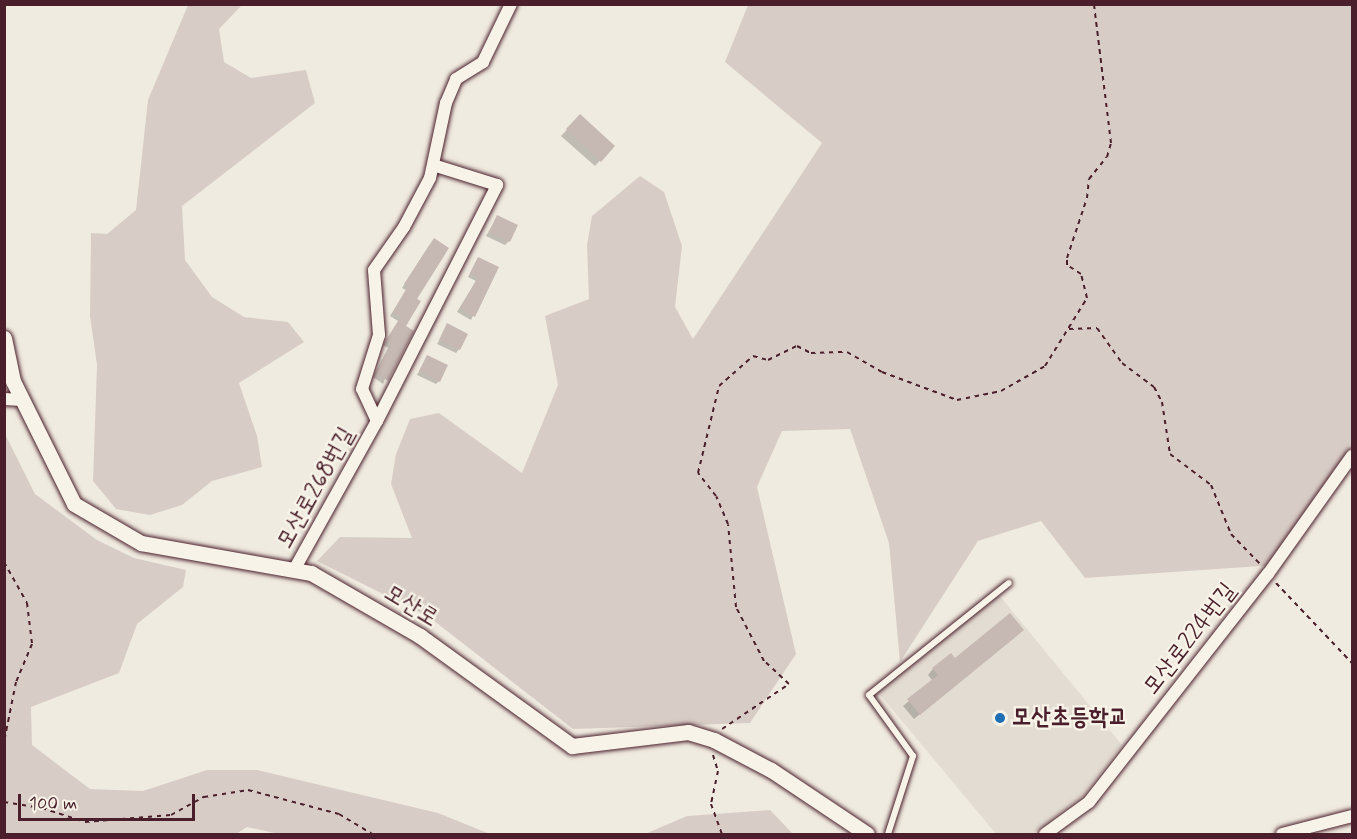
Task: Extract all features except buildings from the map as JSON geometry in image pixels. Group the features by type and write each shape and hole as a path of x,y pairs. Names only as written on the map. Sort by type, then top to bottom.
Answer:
{"street":[{"name":"모산로268번길","path":"294,570 377,421 362,389 379,335 374,270 404,227 433,165 447,103 456,80 483,62 511,4"},
{"path":"377,421 497,185 433,165"},
{"name":"모산로","path":"4,338 13,381 74,504 141,543 311,573 420,636 572,746 688,732 714,740 771,770 867,834"},
{"path":"4,399 22,400"},
{"name":"모산로224번길","path":"1045,834 1089,802 1268,574 1353,456"},
{"path":"1282,834 1353,816"}],"lane":[{"path":"888,834 914,756 869,695 1009,583"}],"path":[{"path":"722,834 711,804 717,784 714,740 717,732 789,684 764,661 736,608 728,524 716,496 698,473 715,398 724,381 753,356 768,360 797,346 811,353 847,352 899,379 950,398 967,399 1000,391 1039,371 1068,329 1087,294 1081,274 1067,266 1067,258 1087,198 1089,179 1107,157 1112,143 1094,5"},
{"path":"1068,329 1097,328 1122,363 1154,387 1162,402 1170,454 1211,485 1220,498 1231,534 1353,663"},
{"path":"4,562 27,603 32,644 16,682 4,742"},
{"path":"4,802 42,808 86,822 111,817 171,815 204,797 248,790 339,814 372,834"}],"shaded area":[{"path":"188,5 242,5 219,29 224,62 251,78 306,70 315,103 182,206 185,260 212,297 244,317 288,322 304,342 239,383 257,436 262,467 212,481 182,505 150,515 116,509 93,481 97,365 90,316 91,233 107,234 136,210 148,100"},
{"path":"748,5 1352,5 1352,446 1275,565 1085,578 1041,521 978,541 900,662 889,543 850,429 782,431 757,487 796,654 750,723 573,729 429,617 317,561 340,537 412,538 391,484 396,454 410,419 439,413 522,473 558,385 545,316 589,299 587,245 592,216 640,176 664,192 682,246 675,307 693,339 822,143 725,62"},
{"path":"4,432 35,494 97,540 134,558 186,570 183,587 137,624 119,673 31,707 32,745 90,789 143,791 207,770 257,770 438,813 490,834 279,834 247,827 236,834 5,834"},
{"name":"모산초등학교","path":"999,595 1122,745 1084,795 1032,834 996,834 877,691"},
{"path":"770,810 793,834 645,834 687,816"}],"place":[{"name":"모산초등학교","path":"1000,718"}]}
